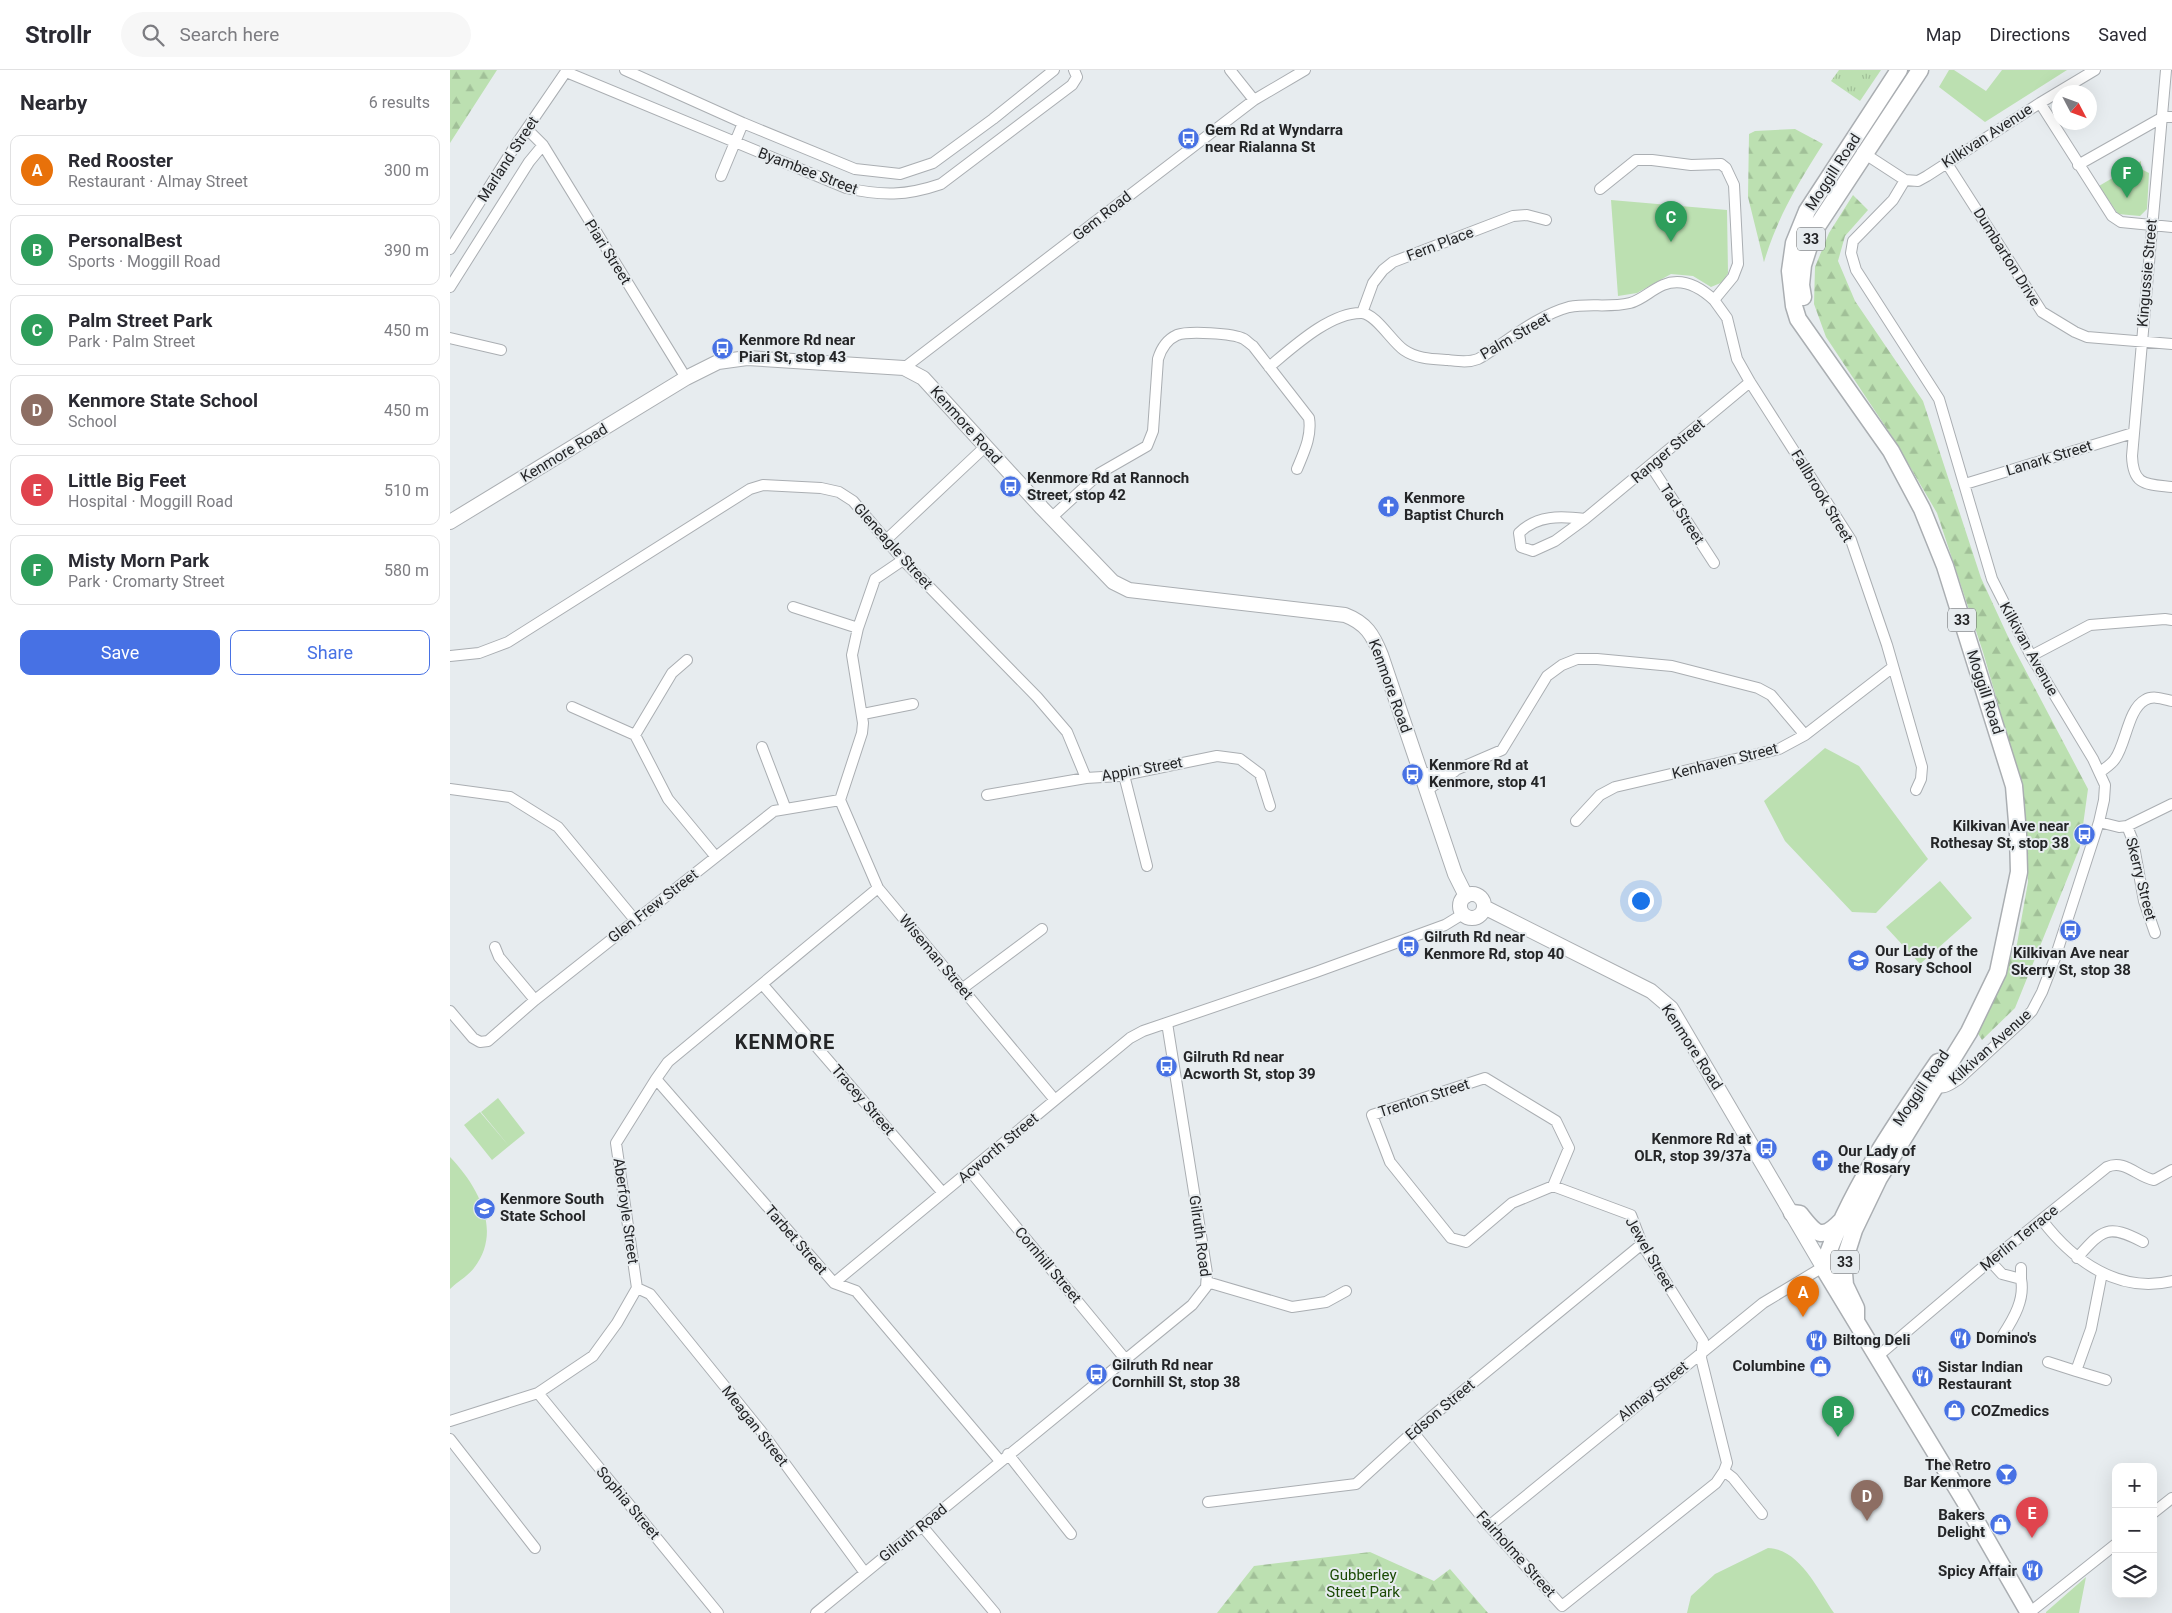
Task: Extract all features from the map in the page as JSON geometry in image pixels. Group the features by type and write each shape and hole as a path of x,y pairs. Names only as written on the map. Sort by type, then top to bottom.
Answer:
{"main road":[{"name":"Moggill Road","path":"1858,149 1899,70"},
{"name":"Moggill Road","path":"1856,1321 1856,1308 1845,1285 1846,1255 1860,1217 1879,1178 1965,1023 2006,934 2019,872 2014,786 1945,566 1922,509 1891,452 1810,338 1798,319 1794,306 1790,272 1794,243 1807,211 1920,70"},
{"name":"Moggill Road","path":"1931,1083 1875,1160 1831,1246 1824,1267 2029,1613"},
{"path":"1792,1213 1800,1214 1813,1231 1818,1233 1831,1232 1844,1219"},
{"path":"1824,1267 1836,1254 1850,1225 1860,1217"}],"street":[{"name":"Byambee Street","path":"625,70 743,122 855,168 900,174 933,163 993,119 1054,70"},
{"name":"Byambee Street","path":"567,71 846,188 873,194 889,194 923,191 941,184 1072,85 1077,77 1074,70"},
{"path":"1230,70 1254,100"},
{"name":"Gem Road","path":"904,368 1254,100 1304,70"},
{"name":"Kilkivan Avenue","path":"1931,1083 1947,1087 1959,1079 2032,1011 2042,992 2055,958 2099,822 2105,792 2100,772 2031,656 1992,579 1939,399 1856,270 1851,253 1853,241 1893,200 1905,180 1918,181 2095,70"},
{"name":"Kingussie Street","path":"2166,70 2167,117 2152,225 2133,433 2132,466 2135,477 2139,481 2172,487"},
{"name":"Marland Street","path":"450,249 527,129 567,71"},
{"path":"2040,103 2112,216 2121,222 2172,227"},
{"path":"2078,165 2167,117"},
{"path":"721,176 743,122"},
{"name":"Piari Street","path":"527,129 543,145 686,378"},
{"name":"Marland Street","path":"450,287 529,162 543,145"},
{"path":"1858,149 1905,180"},
{"path":"1600,189 1636,160 1691,165 1721,164 1726,168 1734,185 1738,264 1733,277 1714,300"},
{"name":"Dumbarton Drive","path":"1946,162 2042,312 2074,332 2087,337 2172,344"},
{"name":"Fern Place","path":"1362,313 1373,283 1383,270 1404,256 1513,216 1526,215 1546,220"},
{"name":"Palm Street","path":"1362,313 1374,319 1405,351 1430,359 1464,362 1477,359 1547,316 1569,308 1628,303 1663,285 1676,282 1692,285 1706,292 1714,300"},
{"name":"Fallbrook Street","path":"1714,300 1727,318 1738,358 1750,382 1851,540 1893,667 1922,767 1921,779 1916,790"},
{"path":"1269,367 1312,332 1350,315 1362,313"},
{"path":"1051,518 1100,473 1147,446 1153,431 1158,359 1161,349 1177,335 1232,336 1243,339 1253,346 1309,418 1308,439 1297,469"},
{"path":"450,338 502,350"},
{"name":"Kenmore Road","path":"450,522 686,378 718,362 747,358 904,368 923,378 1051,518 1113,582 1129,590 1344,615 1362,623 1369,629 1375,640 1455,874 1466,896"},
{"name":"Ranger Street","path":"1585,519 1560,516 1529,523 1519,533 1521,547 1534,551 1555,540 1585,519 1750,382"},
{"name":"Lanark Street","path":"1964,484 2133,433"},
{"path":"886,540 986,446"},
{"name":"Tad Street","path":"1651,466 1714,563"},
{"name":"Gleneagle Street","path":"450,656 479,653 508,642 750,489 763,485 821,488 839,492 853,501 903,560 1037,697 1067,732 1086,778"},
{"path":"840,800 862,733 863,714 852,655 858,628 875,579 903,560"},
{"path":"793,607 858,628"},
{"path":"2031,656 2090,625 2172,620"},
{"path":"1427,790 1458,769 1502,750 1547,676 1562,665 1577,659 1672,666 1758,688 1771,695 1805,736"},
{"path":"635,735 672,673 687,660"},
{"name":"Kenhaven Street","path":"1576,821 1600,795 1616,787 1779,749 1805,736 1893,667"},
{"path":"2100,772 2114,761 2121,749 2135,709 2145,700 2154,697 2172,701"},
{"path":"863,714 913,704"},
{"path":"572,707 635,735 668,799 716,857"},
{"path":"762,747 785,807"},
{"name":"Appin Street","path":"987,795 1086,778 1124,775 1217,756 1240,759 1260,774 1270,806"},
{"path":"1422,774 1458,769"},
{"path":"1124,775 1147,866"},
{"path":"450,789 510,797 558,827 635,920"},
{"name":"Glen Frew Street","path":"450,1011 473,1038 480,1042 488,1041 635,920 774,811 785,807 840,800"},
{"name":"Wiseman Street","path":"840,800 878,888 1055,1100"},
{"path":"2099,822 2119,828 2172,804"},
{"name":"Skerry Street","path":"2127,826 2133,841 2144,901 2155,932"},
{"name":"Aberfoyle Street","path":"637,1288 616,1143 668,1062 878,888"},
{"path":"1477,895 1482,900 1484,907 1482,914 1476,918 1468,918 1462,914 1460,906 1466,896 1477,895"},
{"name":"Kenmore Road","path":"1484,907 1651,991 1671,1008 1824,1267"},
{"path":"1167,1023 1445,925 1462,914"},
{"path":"963,988 1042,929"},
{"path":"494,947 499,957 536,1000"},
{"name":"Tracey Street","path":"763,985 943,1193"},
{"name":"Acworth Street","path":"834,1283 1130,1038 1143,1031 1167,1023"},
{"name":"Gilruth Road","path":"816,1613 1197,1300 1207,1282 1167,1023"},
{"name":"Trenton Street","path":"1486,1078 1556,1121 1569,1148 1553,1186 1512,1203 1466,1242 1451,1238 1390,1162 1372,1115 1486,1078"},
{"name":"Tarbet Street","path":"656,1079 834,1283 856,1291 1071,1534"},
{"name":"Merlin Terrace","path":"1878,1356 1990,1261 2107,1167 2113,1164 2124,1166 2154,1180 2172,1170"},
{"name":"Cornhill Street","path":"970,1171 1126,1360"},
{"name":"Jewel Street","path":"1553,1186 1631,1215 1642,1244 1703,1340 1702,1358 1727,1462 1724,1471"},
{"path":"2042,1220 2078,1258 2102,1273 2135,1283 2172,1281"},
{"path":"2078,1258 2092,1242 2110,1231 2118,1230 2143,1242"},
{"name":"Edson Street","path":"1208,1502 1356,1484 1413,1432 1642,1244"},
{"path":"1990,1261 2002,1274 2021,1273 2023,1287 2019,1305 2003,1335"},
{"name":"Almay Street","path":"1489,1526 1702,1351 1764,1303 1824,1267"},
{"path":"2076,1371 2090,1329 2102,1273"},
{"path":"1207,1282 1292,1307 1326,1302 1346,1291"},
{"path":"450,1420 538,1394 593,1356 617,1323 637,1288"},
{"name":"Meagan Street","path":"637,1288 650,1294 761,1431 865,1573"},
{"path":"2048,1362 2106,1380"},
{"name":"Sophia Street","path":"538,1394 718,1613"},
{"name":"Fairholme Street","path":"1413,1432 1489,1526 1562,1606 1716,1483 1724,1471"},
{"path":"450,1439 536,1548"},
{"path":"1724,1471 1733,1478 1762,1514"},
{"path":"2157,1510 2172,1498"},
{"path":"922,1526 995,1613"},
{"path":"2029,1613 2112,1547"}],"green space":[{"path":"450,70 497,70 450,143"},
{"path":"1839,70 1881,70 1860,101 1831,81"},
{"path":"1949,70 1954,70 1986,91 2002,70 2067,70 1985,122 1939,87"},
{"path":"1795,129 1823,144 1789,201 1775,230 1764,262 1748,197 1749,134 1755,131"},
{"path":"2141,161 2141,169 2149,173 2147,209 2140,216 2118,214 2099,186"},
{"path":"1853,195 1868,210 1845,236 1838,261 1855,301 1923,401 1981,578 2010,641 2088,789 2080,847 2015,1008 1982,1040 1977,1032 2017,944 2028,882 2023,790 1983,652 1937,513 1895,441 1826,337 1814,304 1815,267 1829,233"},
{"path":"1611,200 1727,210 1728,273 1723,282 1711,287 1693,276 1671,274 1637,293 1618,296"},
{"path":"1825,748 1859,766 1928,859 1876,913 1852,912 1785,841 1764,801"},
{"path":"1940,881 1972,918 1920,964 1886,927"},
{"path":"498,1098 525,1133 509,1146 481,1112"},
{"path":"480,1112 509,1146 492,1160 464,1125"},
{"path":"450,1157 470,1181 478,1195 487,1224 482,1254 472,1271 450,1289"},
{"path":"1768,1548 1790,1555 1799,1563 1815,1583 1834,1613 1687,1613 1691,1596 1715,1574"},
{"name":"Gubberley Street Park","path":"1370,1552 1434,1581 1450,1569 1488,1613 1217,1613 1254,1566"},
{"path":"2086,1577 2079,1613 2046,1613 2046,1612"}],"place":[{"name":"Gem Rd at Wyndarra near Rialanna St","path":"1189,139"},
{"name":"Misty Morn Park","path":"2127,198"},
{"name":"Palm Street Park","path":"1671,242"},
{"name":"Kenmore Rd near Piari St, stop 43","path":"723,349"},
{"name":"Kenmore Rd at Rannoch Street, stop 42","path":"1011,487"},
{"name":"Kenmore Baptist Church","path":"1388,507"},
{"name":"Kenmore Rd at Kenmore, stop 41","path":"1413,774"},
{"name":"Kilkivan Ave near Rothesay St, stop 38","path":"2085,835"},
{"name":"Kilkivan Ave near Skerry St, stop 38","path":"2071,930"},
{"name":"Gilruth Rd near Kenmore Rd, stop 40","path":"1408,946"},
{"name":"Our Lady of the Rosary School","path":"1859,960"},
{"name":"Gilruth Rd near Acworth St, stop 39","path":"1167,1066"},
{"name":"Kenmore Rd at OLR, stop 39/37a","path":"1767,1148"},
{"name":"Our Lady of the Rosary","path":"1822,1160"},
{"name":"Kenmore South State School","path":"484,1208"},
{"name":"Red Rooster","path":"1803,1317"},
{"name":"Domino's","path":"1960,1338"},
{"name":"Biltong Deli","path":"1817,1340"},
{"name":"Columbine","path":"1821,1366"},
{"name":"Gilruth Rd near Cornhill St, stop 38","path":"1096,1374"},
{"name":"Sistar Indian Restaurant","path":"1922,1376"},
{"name":"COZmedics","path":"1955,1411"},
{"name":"PersonalBest","path":"1838,1437"},
{"name":"The Retro Bar Kenmore","path":"2007,1474"},
{"name":"Kenmore State School","path":"1867,1521"},
{"name":"Bakers Delight","path":"2001,1524"},
{"name":"Little Big Feet","path":"2032,1538"},
{"name":"Spicy Affair","path":"2033,1571"}],"district":[{"name":"KENMORE","path":"785,1042"}]}
